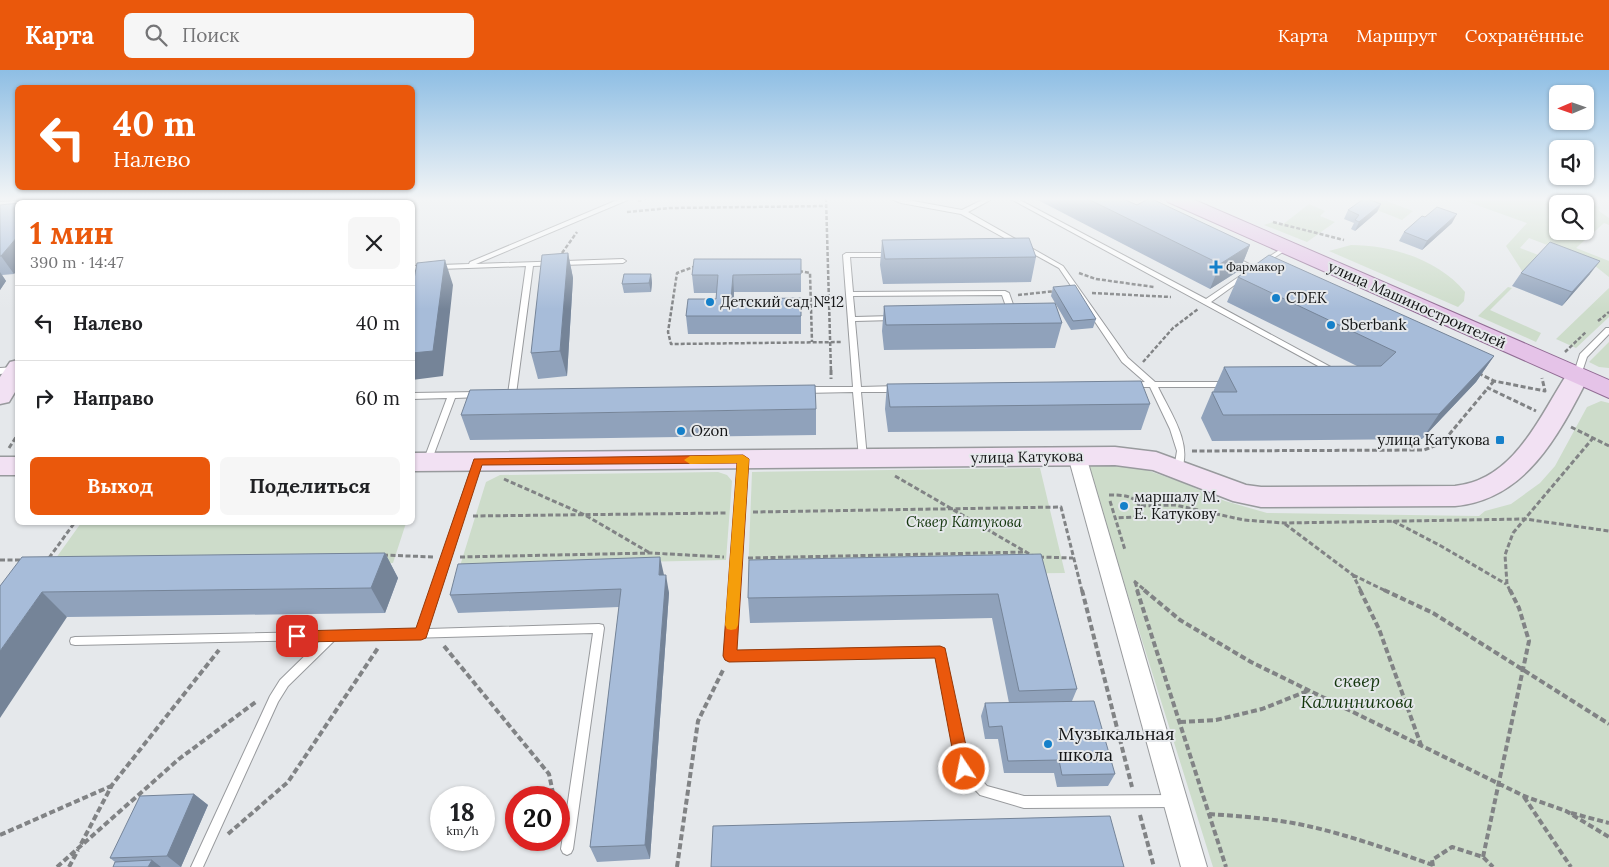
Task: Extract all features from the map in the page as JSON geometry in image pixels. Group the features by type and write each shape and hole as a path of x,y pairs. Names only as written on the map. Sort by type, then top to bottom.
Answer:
{"main road":[{"name":"улица Машиностроителей","path":"1258,235 1609,390"}],"street":[{"name":"улица Катукова","path":"420,462 1135,457 1178,468 1243,494 1261,497 1450,496 1469,494 1486,489 1514,470 1555,419 1577,376"},
{"path":"1087,456 1175,801 1194,867"},
{"path":"0,466 15,466"}],"lane":[{"path":"465,266 539,235"},
{"path":"1003,235 1061,267 1125,360 1153,385 1179,444 1181,451 1178,468"},
{"path":"1082,235 1334,371 1339,379"},
{"path":"1206,302 1287,247"},
{"path":"1224,254 1255,269"},
{"path":"867,458 857,389 846,255 904,255"},
{"path":"1019,255 1038,255"},
{"path":"415,268 623,261"},
{"path":"512,394 530,264"},
{"path":"849,294 1005,293 1013,317 1003,317"},
{"path":"851,319 898,318"},
{"path":"1577,376 1584,356 1609,330"},
{"path":"1124,385 1240,384"},
{"path":"792,390 906,388"},
{"path":"502,394 522,394"},
{"path":"420,462 452,395"},
{"path":"415,396 492,395"},
{"path":"743,459 729,656 940,652 964,769 984,790 1024,802 1175,801"},
{"path":"421,634 478,461"},
{"path":"75,641 434,634 599,628 570,828"},
{"path":"199,862 274,699 284,683 332,636"}],"path":[{"path":"555,263 575,235"},
{"path":"827,235 832,390"},
{"path":"701,266 692,266 677,273 668,332 671,344 853,342"},
{"path":"1061,267 1096,278 1144,287 1179,287"},
{"path":"794,269 810,273 812,342"},
{"path":"1006,296 1045,291 1196,297"},
{"path":"1136,370 1173,328 1206,302"},
{"path":"1596,324 1609,312"},
{"path":"1476,372 1494,381 1545,391 1540,371 1562,355 1589,330"},
{"path":"1424,450 1442,443 1488,388"},
{"path":"1483,857 1524,672 1529,641 1519,608 1506,584 1505,556 1513,533 1593,438"},
{"path":"1087,456 1109,495 1127,558"},
{"path":"867,458 884,470 1034,557 1073,558"},
{"path":"503,479 585,515 651,553"},
{"path":"1109,495 1130,496 1142,506 1175,506 1244,520 1284,523 1525,519 1609,531"},
{"path":"1116,518 1135,517 1141,513 1142,506"},
{"path":"469,516 1061,508 1154,867"},
{"path":"1393,521 1441,546 1506,584"},
{"path":"1284,523 1353,575 1433,613 1609,724"},
{"path":"56,560 48,560 73,525"},
{"path":"382,555 446,558"},
{"path":"0,560 29,560"},
{"path":"1132,573 1226,867"},
{"path":"1353,575 1379,629 1422,746"},
{"path":"1134,580 1180,620 1251,662 1524,796 1566,811 1609,823"},
{"path":"434,634 549,774 552,786"},
{"path":"199,862 288,782 367,663 389,635"},
{"path":"69,867 112,786 228,638"},
{"path":"677,867 698,721 729,656"},
{"path":"57,867 227,721 284,683"},
{"path":"1180,722 1216,720 1262,709 1311,690"},
{"path":"0,835 112,786"},
{"path":"1524,796 1571,867"},
{"path":"1566,811 1609,837"},
{"path":"1209,814 1254,817 1307,825 1388,849 1433,866"},
{"path":"1433,866 1432,860 1452,847 1483,857 1493,867"}],"green space":[{"path":"1290,235 1317,235 1307,242"},
{"path":"1516,235 1549,235 1549,240 1585,240 1576,248 1609,261 1609,277 1589,261 1529,238 1520,248 1541,256 1524,274 1506,246"},
{"path":"1351,245 1382,248 1414,256 1442,271 1454,281 1465,292 1464,301 1458,307 1329,251"},
{"path":"1508,287 1512,288 1490,310 1541,333 1536,342 1478,316"},
{"path":"1609,288 1609,317 1576,348 1556,339"},
{"path":"1609,342 1609,368 1599,367 1589,362"},
{"name":"сквер Калинникова","path":"1601,401 1609,403 1609,867 1213,867 1100,506 1089,464 1129,464 1181,482 1225,501 1267,513 1479,516 1485,511 1511,504 1540,483 1555,466 1587,407"},
{"name":"Сквер Катукова","path":"1040,468 1065,573 748,576 752,472"},
{"path":"718,472 727,475 732,481 726,560 460,566 486,482 500,475"},
{"path":"80,525 405,525 393,563 51,565"}],"building":[{"path":"0,235 15,235 15,240 0,256"},
{"path":"1162,235 1229,235 1250,245 1220,264"},
{"path":"1412,235 1433,235 1427,241"},
{"path":"1029,238 1036,257 885,259 882,240"},
{"path":"1550,242 1600,261 1572,292 1521,273"},
{"path":"568,253 560,351 531,353 542,255"},
{"path":"1269,255 1494,356 1439,414 1223,415 1212,392 1237,392 1224,367 1381,366 1396,352 1238,277"},
{"path":"694,259 801,259 801,274 733,275 731,299 801,298 801,316 686,316 688,299 716,299 718,275 692,275"},
{"path":"445,260 433,351 415,353 415,274 417,263"},
{"path":"624,274 651,274 649,283 622,284"},
{"path":"1075,285 1096,319 1073,321 1053,287"},
{"path":"1055,303 1062,323 886,325 884,306"},
{"path":"1141,381 1150,404 890,407 887,384"},
{"path":"815,385 816,409 461,415 470,390"},
{"path":"385,553 371,588 42,592 0,651 0,586 22,557"},
{"path":"1041,554 1077,689 1019,691 998,594 748,598 749,560"},
{"path":"660,557 659,575 666,575 645,845 590,847 621,589 450,595 458,564"},
{"path":"1094,701 1115,774 1062,775 1059,760 1008,761 1002,726 989,727 985,703"},
{"path":"194,794 167,856 110,858 140,796"},
{"path":"1110,816 1124,867 711,867 713,826"},
{"path":"152,860 148,867 113,867 115,862"}],"slow traffic":[{"path":"690,460 743,459 731,625"}],"place":[{"name":"Фармакор","path":"1216,267"},
{"name":"CDEK","path":"1276,298"},
{"name":"Детский сад №12","path":"710,302"},
{"name":"Sberbank","path":"1331,325"},
{"name":"Ozon","path":"681,431"},
{"name":"улица Катукова","path":"1500,440"},
{"name":"маршалу М. Е. Катукову","path":"1124,506"},
{"name":"Музыкальная школа","path":"1048,744"}],"route":[{"path":"297,636 421,634 478,461 743,459 729,656 940,652 964,769"}]}
